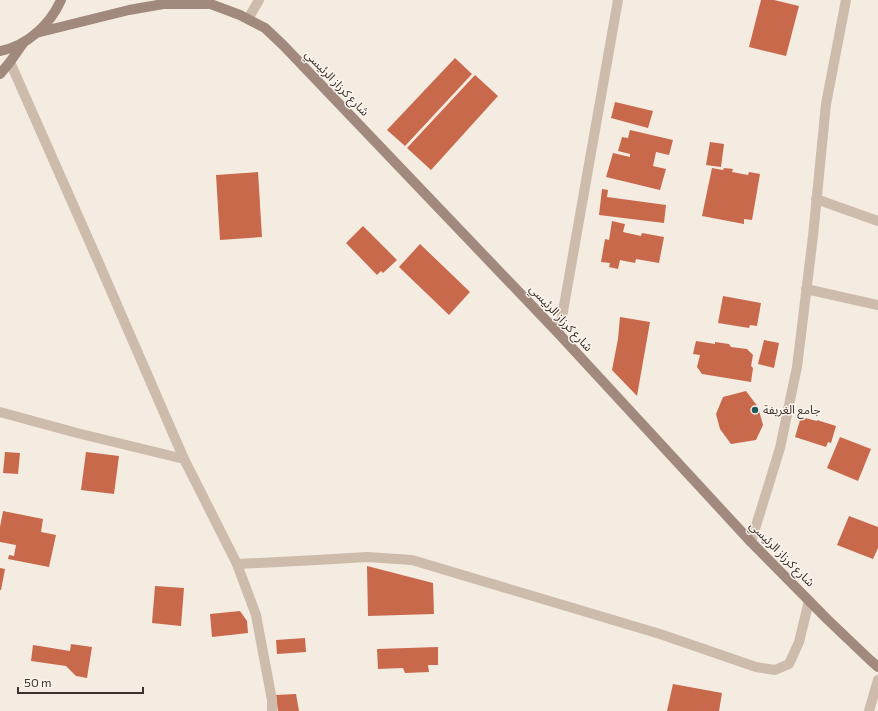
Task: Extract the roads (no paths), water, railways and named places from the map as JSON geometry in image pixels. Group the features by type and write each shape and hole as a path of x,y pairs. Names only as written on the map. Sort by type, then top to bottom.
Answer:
{"street":[{"path":"0,74 25,42 48,22 61,0"},
{"name":"شارع كرزاز الرئيسي","path":"200,0 240,15 265,28 283,45 559,334 751,542 809,601 878,667"},
{"path":"248,20 259,0"},
{"path":"559,334 618,0"},
{"path":"751,542 780,448 797,366 826,104 846,0"},
{"name":"شارع كرزاز الرئيسي","path":"36,33 129,10 163,4 211,5"},
{"path":"0,51 25,42"},
{"path":"10,62 184,459 237,564 256,615 272,700 272,711"},
{"path":"816,199 878,221"},
{"path":"806,289 878,305"},
{"path":"0,412 77,433 184,459"},
{"path":"237,564 367,557 412,560 660,634 756,667 775,670 789,664 799,642 809,601"},
{"path":"869,711 878,680"}],"place":[{"name":"جامع الغريفة","path":"755,410"}]}
